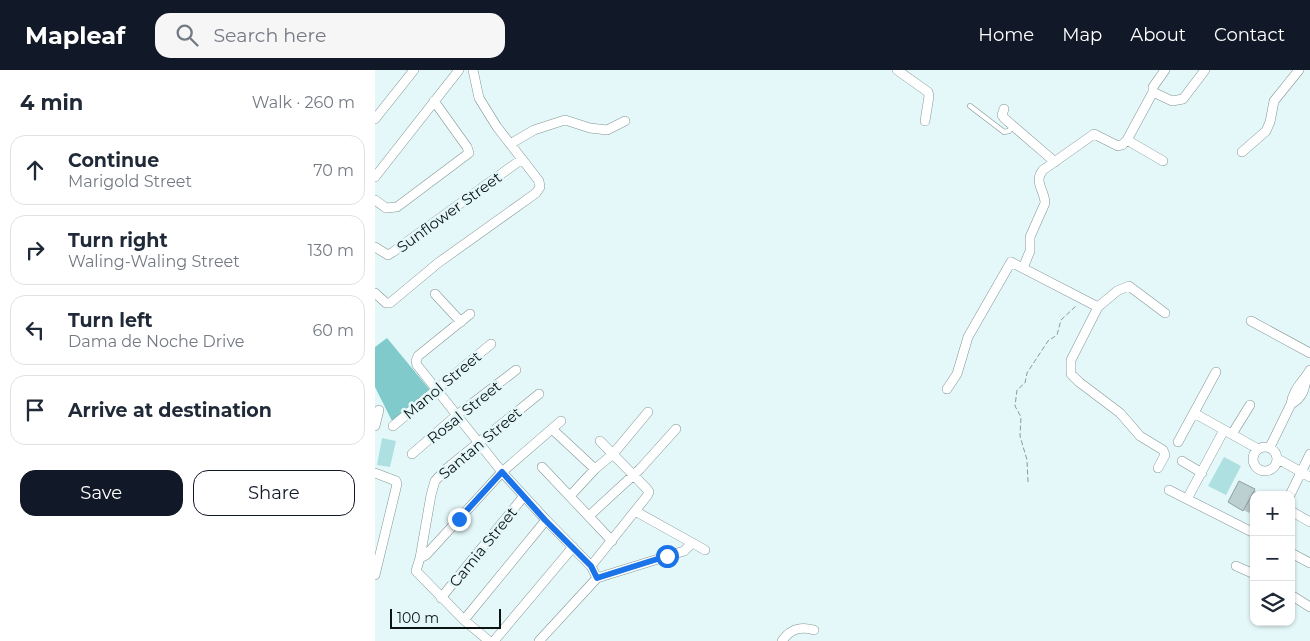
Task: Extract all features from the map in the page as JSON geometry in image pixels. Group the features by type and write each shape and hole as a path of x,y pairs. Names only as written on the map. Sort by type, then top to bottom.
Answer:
{"street":[{"path":"375,118 414,70"},
{"path":"375,177 459,70"},
{"path":"375,293 386,303 390,302 438,263 536,193 540,187 539,181 497,127 479,98 473,70"},
{"path":"897,70 928,92 925,121"},
{"path":"1023,268 1030,251 1030,237 1045,204 1045,198 1039,185 1039,175 1094,134 1117,146 1121,146 1127,140 1153,92 1153,87 1165,70"},
{"path":"1153,92 1172,101 1183,99 1205,70"},
{"path":"1242,152 1266,130 1270,122 1274,101 1299,70"},
{"path":"375,200 386,208 397,207 469,153 467,147 435,101"},
{"path":"1004,109 1002,115 1004,118 1055,162"},
{"path":"510,144 534,130 565,120 591,128 607,130 625,121"},
{"path":"1127,140 1163,161"},
{"name":"Sunflower Street","path":"375,246 388,255 522,160"},
{"path":"947,389 957,374 968,337 1011,262 1098,307"},
{"path":"1158,468 1165,455 1163,450 1140,436 1120,413 1079,382 1071,374 1071,360 1098,307 1117,291 1129,286 1165,313"},
{"path":"435,294 461,322"},
{"path":"470,314 418,356 417,365 502,472 545,520 591,566 597,578"},
{"path":"1251,321 1310,354"},
{"name":"Manol Street","path":"393,426 491,344"},
{"name":"Rosal Street","path":"411,454 457,415 516,370"},
{"path":"1178,442 1217,372"},
{"path":"1270,447 1291,404 1292,396 1309,372"},
{"name":"Santan Street","path":"441,598 417,573 416,569 420,558 435,481 446,469 539,394"},
{"path":"1187,499 1201,473 1249,404"},
{"path":"375,426 379,410"},
{"path":"570,496 595,469 613,454 648,412"},
{"path":"1193,413 1258,449"},
{"path":"420,558 426,555 502,472 561,421"},
{"path":"552,429 595,469"},
{"path":"589,516 634,475 676,429"},
{"path":"591,566 649,492 600,441"},
{"path":"1270,447 1276,452 1278,459 1276,466 1271,471 1264,472 1257,469 1253,462 1253,455 1258,449 1270,447"},
{"path":"1293,491 1310,454"},
{"path":"1278,459 1310,477"},
{"path":"1181,461 1201,473"},
{"path":"542,467 612,540"},
{"path":"375,473 395,481 397,484 375,575"},
{"path":"1169,490 1250,531"},
{"name":"Camia Street","path":"441,598 524,496"},
{"path":"635,511 691,544 705,550"},
{"path":"1295,513 1310,522"},
{"path":"464,620 545,520"},
{"path":"539,641 597,578 684,551 691,544"},
{"path":"494,641 573,547"},
{"path":"1295,555 1310,563"},
{"path":"1236,566 1250,572"},
{"path":"441,598 489,641"},
{"path":"1295,598 1310,607"},
{"path":"781,641 797,628 814,630"}],"lane":[{"path":"970,106 1004,132 1009,131 1013,126"}],"path":[{"path":"1029,482 1027,460 1019,436 1021,416 1015,406 1017,390 1025,383 1027,372 1045,346 1057,335 1061,320 1083,300"}],"shaded area":[{"path":"387,338 430,390 392,421 375,387 375,347"},
{"path":"382,438 396,441 390,467 377,465"},
{"path":"1224,457 1241,466 1226,495 1208,486"}],"building":[{"path":"1239,481 1255,489 1250,491 1250,498 1243,511 1228,502"}],"route":[{"path":"459,519 502,472 545,520 591,566 597,578 667,556"}]}
